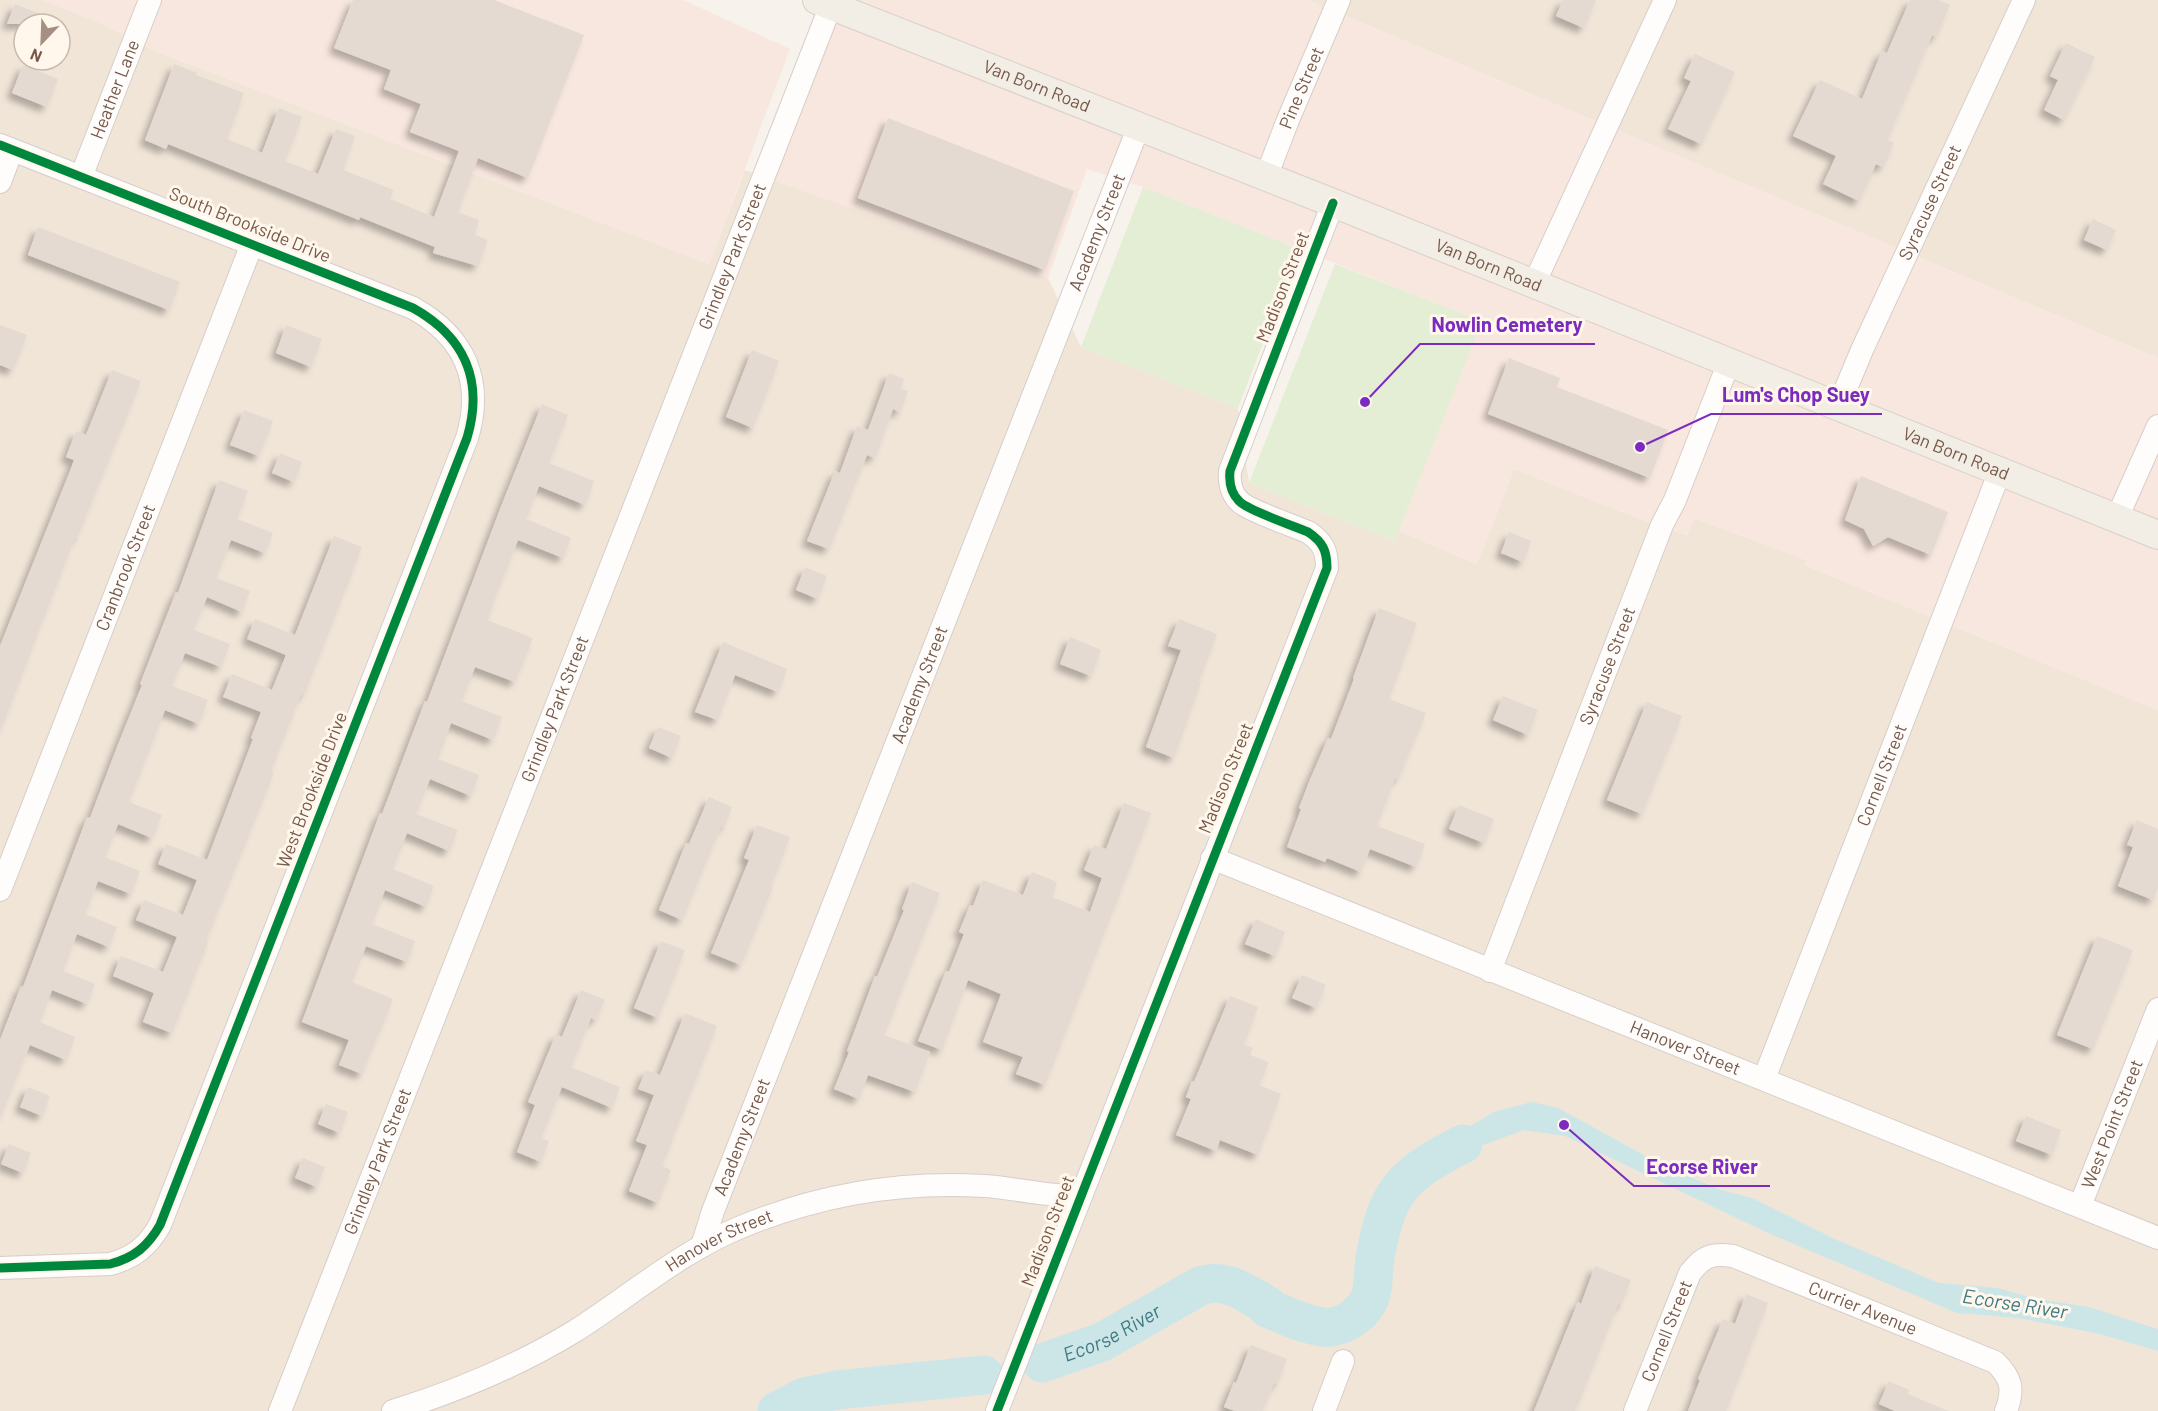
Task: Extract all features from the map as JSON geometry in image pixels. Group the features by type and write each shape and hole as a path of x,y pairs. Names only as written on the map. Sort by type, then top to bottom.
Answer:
{"main road":[{"name":"Van Born Road","path":"824,3 1333,203 2158,535"}],"street":[{"name":"Heather Lane","path":"81,177 150,0"},
{"name":"Pine Street","path":"1266,177 1287,120 1339,0"},
{"path":"1534,284 1665,0"},
{"name":"Syracuse Street","path":"1839,405 1862,350 2024,0"},
{"name":"Grindley Park Street","path":"280,1411 681,385 824,3"},
{"name":"Academy Street","path":"702,1246 713,1211 1139,126"},
{"name":"South Brookside Drive","path":"6,148 413,308 431,318 453,340 462,352 466,364"},
{"path":"0,182 6,148"},
{"name":"Madison Street","path":"1001,1402 1035,1309 1071,1223 1327,568 1327,553 1317,539 1308,532 1242,504 1232,492 1229,478 1333,203"},
{"name":"Cranbrook Street","path":"0,890 252,244"},
{"name":"Syracuse Street","path":"1490,971 1662,525 1675,500 1728,362"},
{"name":"West Brookside Drive","path":"0,1268 110,1264 122,1261 143,1248 152,1239 160,1225 467,438 472,423 474,392 466,364"},
{"path":"2117,518 2158,426"},
{"name":"Cornell Street","path":"1764,1079 2000,471"},
{"name":"Hanover Street","path":"1212,858 2158,1238"},
{"name":"West Point Street","path":"2080,1206 2158,1009"},
{"name":"Hanover Street","path":"393,1411 439,1397 527,1358 575,1331 702,1246 741,1227 797,1207 844,1195 891,1188 939,1185 987,1186 1042,1194 1080,1196"},
{"name":"Currier Avenue","path":"1707,1257 1719,1254 1733,1256 1995,1362 2006,1372 2011,1386 2010,1402 2006,1411"},
{"name":"Cornell Street","path":"1635,1411 1690,1273 1697,1263 1707,1257"},
{"path":"1324,1411 1343,1361"}],"shaded area":[{"path":"0,0 42,0 72,12 102,24 155,51 709,264 745,170 1048,278 1081,347 1238,408 1249,483 1395,541 1399,531 1477,564 1514,469 1637,518 1687,535 1694,518 1806,560 1804,565 2158,710 2158,1411 0,1411"},
{"path":"42,0 683,0 790,49 709,264 155,51 102,24"},
{"path":"840,0 1308,0 2158,358 2158,710 1804,565 1805,560 1695,518 1687,535 1637,518 1514,469 1477,564 1399,531 1481,321 1143,187 1087,169 1048,278 763,177"},
{"path":"1308,0 2158,0 2158,358"}],"green space":[{"path":"1143,187 1299,249 1238,408 1081,347"},
{"path":"1335,264 1482,321 1395,541 1249,483"}],"water":[{"path":"1532,1102 1558,1108 1664,1166 1718,1189 1752,1198 1837,1240 1939,1283 1998,1288 2037,1299 2089,1307 2158,1329 2158,1351 2100,1334 2018,1318 1957,1313 1768,1233 1565,1136 1524,1130 1459,1154 1422,1174 1410,1161 1494,1112"}],"building":[{"path":"353,0 494,0 584,35 528,178 478,158 458,212 479,220 475,235 488,240 478,266 433,253 435,247 360,217 359,220 168,144 166,149 145,140 174,64 244,93 227,139 262,153 279,108 302,117 285,161 318,174 336,129 355,136 343,170 394,190 390,199 434,217 459,151 410,132 421,104 384,89 391,70 334,48"},
{"path":"1563,0 1596,0 1584,28 1556,16"},
{"path":"1910,0 1938,0 1950,5 1936,37 1932,35 1887,140 1894,143 1883,167 1876,164 1859,201 1823,184 1836,156 1793,136 1820,80 1862,99 1882,51 1887,53"},
{"path":"15,4 35,12 12,12 12,24 7,24"},
{"path":"2066,43 2095,57 2064,120 2044,110 2058,80 2050,76"},
{"path":"1695,54 1735,72 1701,144 1668,129 1691,81 1684,78"},
{"path":"20,72 40,72 58,79 47,107 12,93"},
{"path":"888,118 1074,191 1045,270 858,198"},
{"path":"2093,219 2116,230 2107,250 2084,240"},
{"path":"38,227 180,282 169,310 28,255"},
{"path":"0,325 27,335 13,370 0,365"},
{"path":"286,325 322,339 311,367 276,353"},
{"path":"752,350 779,361 753,428 726,417"},
{"path":"1509,358 1560,378 1557,387 1668,430 1650,478 1488,414"},
{"path":"112,370 141,381 77,538 75,537 0,732 0,646 74,460 66,457 76,431 86,435"},
{"path":"889,373 904,379 901,389 908,391 900,412 893,409 875,458 867,455 829,549 807,541 835,471 840,473 857,426 868,430"},
{"path":"542,404 568,415 549,463 594,481 585,505 539,486 526,519 571,538 563,558 518,540 499,588 487,620 533,638 515,682 475,667 462,701 502,717 493,740 451,723 438,759 479,775 471,796 430,779 416,814 458,830 449,851 407,833 393,869 434,886 426,907 385,890 372,924 415,941 407,962 366,946 352,982 393,999 362,1074 339,1065 349,1040 302,1022 380,813 382,814 425,701 427,702"},
{"path":"244,410 273,421 259,456 230,445"},
{"path":"280,453 302,462 294,482 272,473"},
{"path":"1861,476 1948,512 1931,555 1888,537 1873,546 1864,529 1845,520"},
{"path":"219,480 248,491 237,519 273,533 265,553 231,540 216,578 250,591 242,612 207,597 194,630 230,644 221,667 185,653 172,686 208,700 199,724 165,710 129,802 162,815 152,838 118,824 105,857 140,871 131,894 98,881 85,914 117,927 109,947 77,934 63,971 95,984 87,1004 52,990 40,1022 75,1037 66,1060 30,1045 0,1118 0,1040 21,986 23,987 87,817 90,818 176,592 178,593"},
{"path":"1509,532 1531,541 1523,562 1501,553"},
{"path":"334,536 362,547 304,695 301,694 271,771 274,772 206,941 208,942 172,1033 143,1022 154,993 113,976 121,956 163,972 177,937 136,920 144,900 183,915 197,880 158,864 166,844 207,860 261,712 223,697 232,674 272,690 286,655 247,639 255,619 295,635"},
{"path":"805,567 827,576 818,599 796,590"},
{"path":"1379,608 1417,623 1389,699 1426,713 1398,779 1395,778 1377,826 1425,844 1416,867 1370,849 1361,872 1327,858 1325,862 1287,847 1309,782 1328,738 1331,739"},
{"path":"1179,619 1217,634 1174,758 1146,747 1181,650 1168,646"},
{"path":"1070,637 1101,650 1091,676 1060,664"},
{"path":"723,642 787,669 778,692 735,675 718,720 695,712"},
{"path":"1503,696 1538,710 1528,735 1493,720"},
{"path":"1647,702 1682,716 1642,814 1607,800"},
{"path":"658,727 681,736 672,758 649,748"},
{"path":"709,797 732,807 724,827 721,826 682,920 659,910 686,843 689,844"},
{"path":"1124,803 1151,813 1045,1085 1016,1074 1023,1057 983,1042 1001,994 968,980 942,1050 918,1041 946,971 949,972 964,934 959,932 970,905 973,906 983,880 1023,895 1032,872 1057,882 1052,897 1090,912 1102,878 1084,870 1094,845 1106,849"},
{"path":"1459,805 1494,819 1484,843 1449,829"},
{"path":"2137,820 2158,829 2158,888 2153,900 2118,886 2133,847 2127,845"},
{"path":"757,825 790,837 771,886 773,887 741,965 711,953 749,860 744,858"},
{"path":"912,882 940,893 884,1035 930,1052 915,1092 868,1075 859,1099 834,1089 875,976 877,977 904,910 902,909"},
{"path":"1256,919 1285,932 1275,956 1245,944"},
{"path":"2097,936 2133,950 2093,1049 2057,1035"},
{"path":"661,941 685,950 658,1018 634,1008"},
{"path":"1302,975 1326,985 1316,1008 1292,998"},
{"path":"581,990 605,1000 596,1020 591,1018 571,1067 620,1087 612,1108 562,1087 541,1138 549,1141 541,1162 517,1152 535,1105 528,1102 556,1034 562,1037"},
{"path":"1230,996 1258,1007 1244,1044 1253,1048 1250,1055 1269,1062 1259,1085 1281,1094 1258,1155 1220,1140 1216,1151 1176,1135 1191,1099 1186,1097 1192,1081 1194,1082"},
{"path":"685,1013 717,1026 662,1166 671,1170 658,1203 629,1191 647,1145 636,1141 654,1095 638,1089 646,1070 660,1075"},
{"path":"28,1087 50,1096 42,1116 20,1107"},
{"path":"326,1104 348,1112 340,1133 318,1124"},
{"path":"2026,1116 2061,1130 2052,1155 2016,1141"},
{"path":"9,1144 31,1153 23,1173 1,1164"},
{"path":"303,1158 325,1167 317,1187 295,1178"},
{"path":"1595,1266 1631,1280 1621,1305 1618,1304 1575,1411 1534,1411 1578,1302 1581,1304"},
{"path":"1746,1294 1768,1303 1726,1411 1688,1411 1700,1380 1698,1379 1723,1319 1735,1324"},
{"path":"1251,1345 1287,1359 1263,1411 1235,1411 1224,1407"},
{"path":"1889,1381 1909,1390 1908,1394 1948,1411 1895,1411 1879,1404"}],"waterway":[{"name":"Ecorse River","path":"1042,1363 1102,1342 1200,1286 1209,1284 1218,1283 1243,1291 1267,1305 1267,1308 1316,1326 1335,1326 1346,1322 1361,1311 1371,1296 1374,1262 1380,1234 1396,1193 1421,1168 1463,1144"},
{"name":"Ecorse River","path":"777,1411 804,1397 837,1390 984,1375"}],"cycle path":[{"path":"0,145 413,308 446,333 457,347 466,362 473,398 472,417 467,438 160,1225 140,1250 110,1264 0,1268"},
{"path":"997,1411 1327,568 1321,543 1308,532 1261,513 1239,501 1231,487 1230,471 1333,203"}],"place":[{"name":"Nowlin Cemetery","path":"1365,402"},
{"name":"Lum's Chop Suey","path":"1640,447"},
{"name":"Ecorse River","path":"1564,1125"}]}
